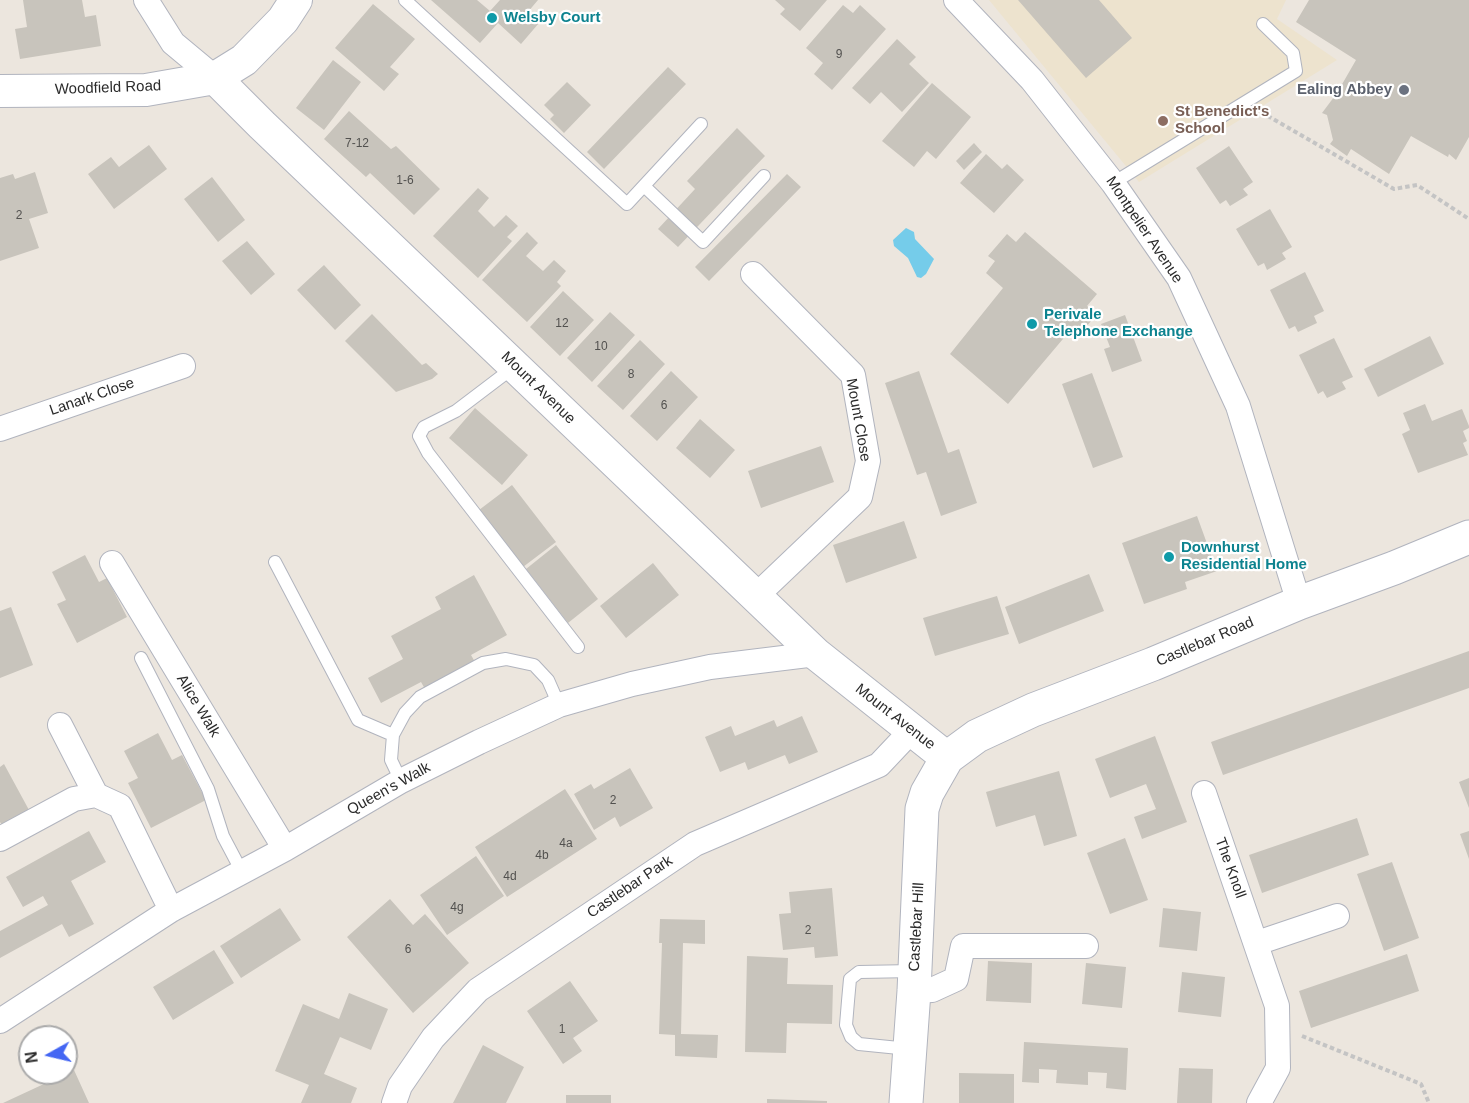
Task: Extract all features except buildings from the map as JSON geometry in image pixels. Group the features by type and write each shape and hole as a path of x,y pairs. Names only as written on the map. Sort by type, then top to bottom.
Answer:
{"main road":[{"name":"Castlebar Road","path":"948,758 977,736 1033,710 1469,537"},
{"name":"Castlebar Hill","path":"906,1103 915,981 922,810 927,792 948,758"}],"street":[{"name":"Mount Avenue","path":"146,0 173,43 215,78 816,654 948,758"},
{"path":"215,78 244,60 283,20 296,0"},
{"name":"Montpelier Avenue","path":"956,0 1032,80 1113,183 1179,278 1238,406 1299,603"},
{"name":"Woodfield Road","path":"0,91 146,90 215,78"},
{"name":"Mount Close","path":"753,274 853,375 868,461 860,497 756,596"},
{"name":"Lanark Close","path":"0,429 183,366"},
{"name":"Alice Walk","path":"112,563 285,849"},
{"name":"Queen's Walk","path":"0,1021 171,910 285,849 401,781 559,705 632,684 710,667 816,654"},
{"path":"60,725 96,795"},
{"name":"Castlebar Park","path":"394,1103 400,1086 433,1038 478,990 695,844 879,765 912,730"},
{"name":"The Knoll","path":"1204,793 1277,1006 1278,1068 1259,1103"},
{"path":"0,839 74,799 96,795 120,806 171,910"},
{"path":"1257,943 1337,916"},
{"path":"915,981 932,990 956,979 963,946 1086,946"}],"lane":[{"path":"405,0 627,204 702,124"},
{"path":"1113,183 1296,71 1293,53 1263,24"},
{"path":"644,186 703,242 764,176"},
{"path":"514,366 456,411 424,427 419,436 428,453 578,647"},
{"path":"275,562 358,720 393,735"},
{"path":"141,658 208,789 223,836 242,872"},
{"path":"401,781 391,760 393,735 405,712 420,697 483,663 506,659 534,665 548,680 559,705"},
{"path":"910,1049 859,1044 851,1037 846,1025 850,979 854,974 860,972 915,981"}],"path":[{"path":"1245,102 1394,189 1417,185 1469,219"},
{"path":"1278,1029 1315,1040 1421,1084 1430,1103"}],"shaded area":[{"name":"St Benedict's School","path":"989,0 1286,0 1277,19 1337,60 1139,182"}],"water":[{"path":"906,228 914,232 915,239 934,259 926,274 921,278 917,277 908,258 894,246 893,240"}],"place":[{"name":"Welsby Court","path":"492,18"},
{"name":"Ealing Abbey","path":"1404,90"},
{"name":"St Benedict's School","path":"1163,121"},
{"name":"Perivale Telephone Exchange","path":"1032,324"},
{"name":"Downhurst Residential Home","path":"1169,557"}]}
